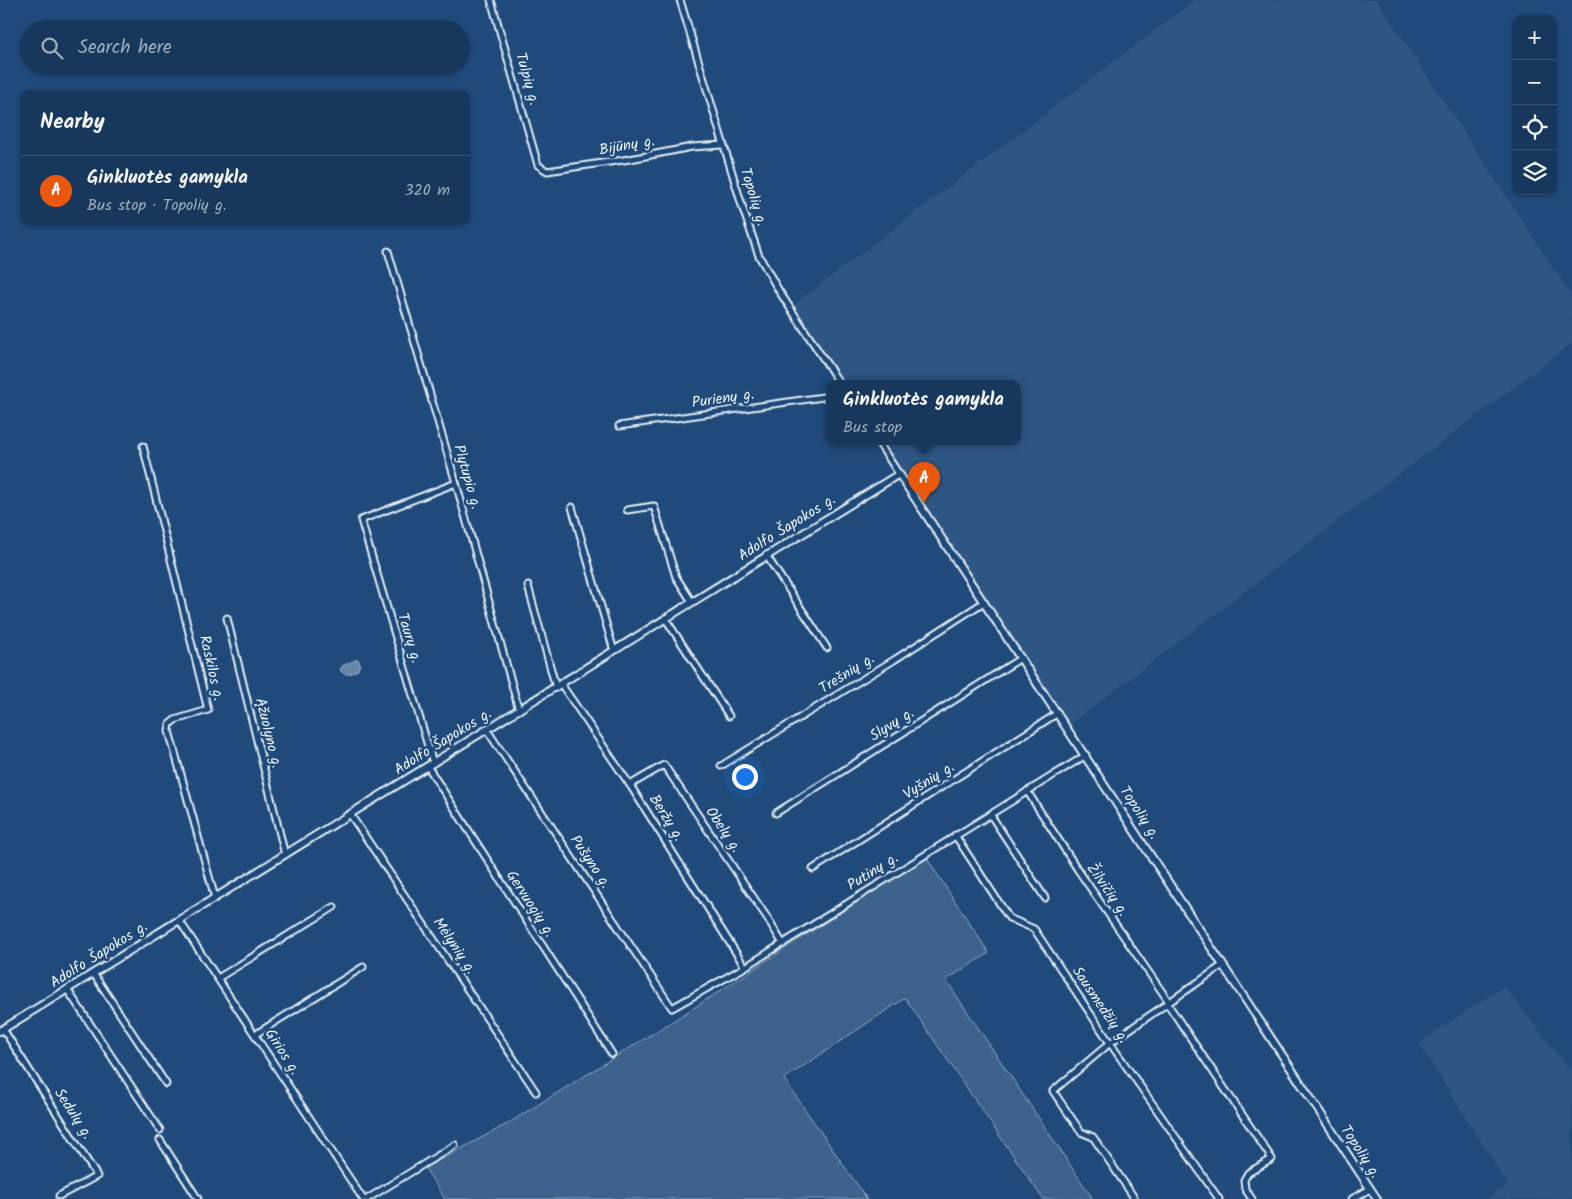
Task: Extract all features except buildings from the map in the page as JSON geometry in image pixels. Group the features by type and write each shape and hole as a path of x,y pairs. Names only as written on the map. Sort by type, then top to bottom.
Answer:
{"street":[{"name":"Tulpių g.","path":"492,0 538,165"},
{"name":"Topolių g.","path":"680,0 723,145 759,256 778,291 837,380"},
{"name":"Bijūnų g.","path":"538,165 547,171 630,159 692,147 723,145"},
{"name":"Plytupio g.","path":"388,251 456,483 519,710"},
{"name":"Purienų g.","path":"619,426 826,397"},
{"name":"Topolių g.","path":"880,445 1086,755 1376,1199"},
{"name":"Raskilos g.","path":"142,446 208,710 175,720 170,724 169,731 215,898"},
{"name":"Adolfo Šapokos g.","path":"2,1030 900,474"},
{"name":"Taurų g.","path":"430,765 361,520 456,483"},
{"path":"627,510 654,506 676,577 692,602"},
{"path":"572,507 614,651"},
{"path":"766,556 828,648"},
{"name":"Beržų g.","path":"528,586 559,686 630,785 745,967"},
{"name":"Trešnių g.","path":"721,766 894,660 984,602"},
{"name":"Ąžuolyno g.","path":"227,618 285,855"},
{"path":"665,618 729,716"},
{"name":"Slyvų g.","path":"776,812 1021,658"},
{"name":"Vyšnių g.","path":"813,869 1058,713"},
{"name":"Pušyno g.","path":"487,730 672,1008"},
{"name":"Putinų g.","path":"672,1008 783,944 1086,755"},
{"name":"Obelų g.","path":"630,785 664,764 783,944"},
{"name":"Gervuogių g.","path":"430,765 612,1054"},
{"name":"Žilvičių g.","path":"1027,791 1272,1159 1248,1173 1244,1180 1245,1189 1252,1199"},
{"name":"Mėlynių g.","path":"350,814 536,1092"},
{"path":"990,814 1045,898"},
{"name":"Sausmedžių g.","path":"955,835 1009,918 1034,929 1110,1043 1219,1199"},
{"path":"218,978 334,907"},
{"name":"Girios g.","path":"179,920 365,1199"},
{"path":"1136,1199 1092,1137 1081,1132 1053,1091 1110,1043 1223,965"},
{"path":"256,1034 363,967"},
{"path":"94,973 166,1084"},
{"path":"67,989 160,1130"},
{"name":"Sedulų g.","path":"2,1030 97,1176 60,1196"},
{"path":"160,1140 198,1199"},
{"path":"365,1199 455,1145"},
{"path":"1352,1199 1370,1189"}],"shaded area":[{"path":"1195,0 1377,0 1572,296 1572,343 1069,725 884,445 1021,445 1021,380 841,380 792,306"},
{"path":"358,659 360,664 358,670 351,674 346,674 340,670 342,666"},
{"path":"926,857 989,953 946,980 1093,1199 1043,1199 905,998 784,1079 867,1199 445,1199 425,1168 507,1124 692,1009"},
{"path":"1504,986 1572,1072 1572,1199 1486,1199 1508,1185 1419,1043"}],"place":[{"name":"Ginkluotės gamykla","path":"924,503"}]}
